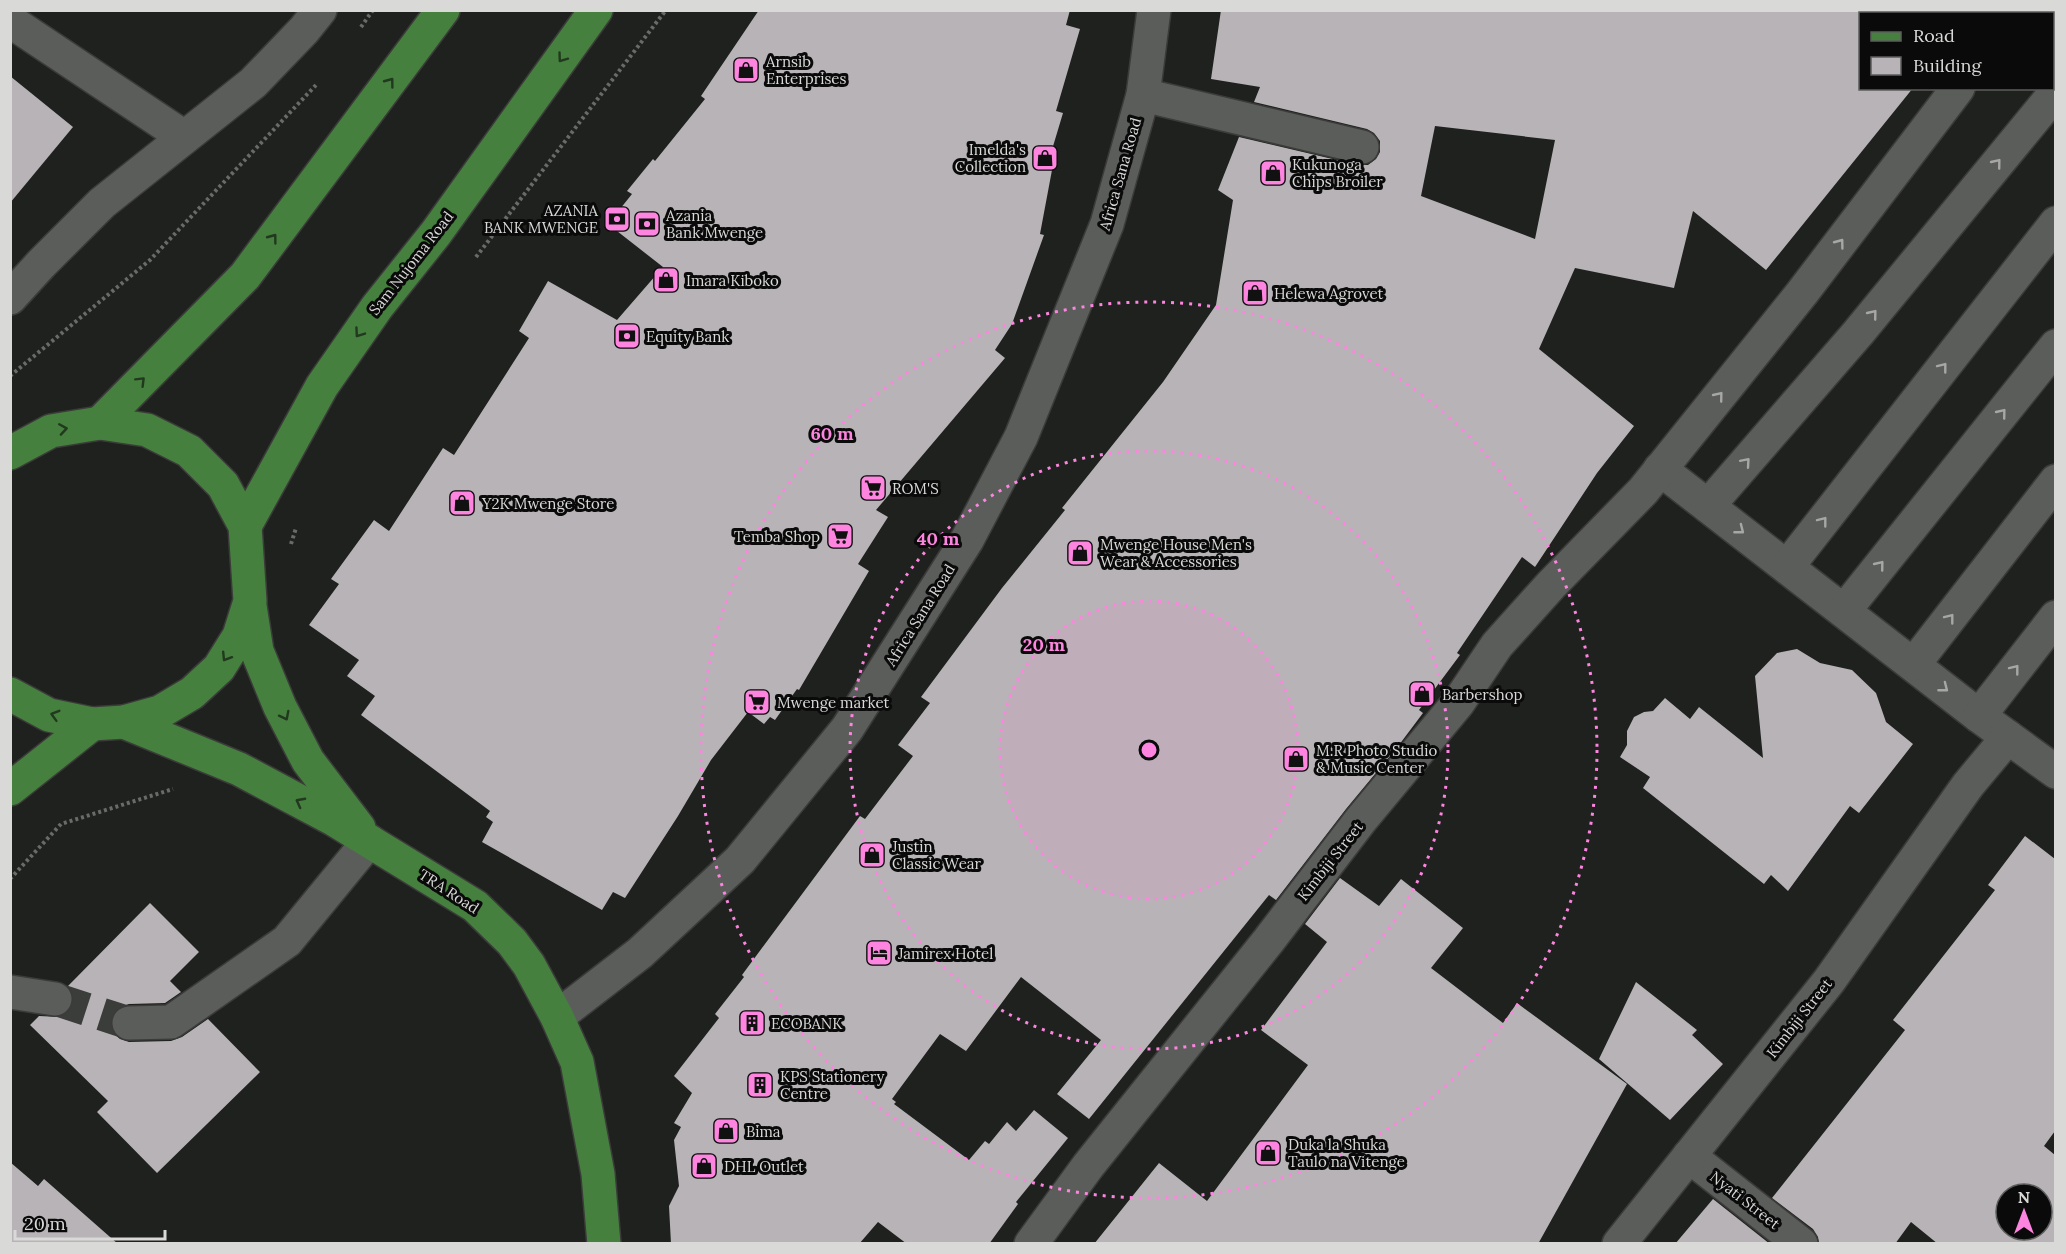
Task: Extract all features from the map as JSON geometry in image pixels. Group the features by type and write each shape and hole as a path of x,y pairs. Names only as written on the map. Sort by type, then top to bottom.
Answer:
{"main road":[{"path":"100,423 245,276 443,10"},
{"name":"Sam Nujoma Road","path":"245,526 322,386 377,307 436,233 596,10"},
{"path":"10,453 51,430 100,423 147,430 189,451 223,485 245,526 250,601 257,651 280,707 308,761 369,841"},
{"path":"10,694 49,715 92,724 124,722 160,712 192,693 219,668 239,636 250,601"},
{"name":"TRA Road","path":"124,722 239,770 333,819 475,906 512,942 529,964 557,1017 577,1062 597,1174 604,1244"},
{"path":"10,789 92,724"}],"street":[{"path":"10,298 102,203 253,82 304,30 320,10"},
{"name":"Africa Sana Road","path":"557,1017 640,953 740,860 847,729 967,540 1021,437 1107,224 1143,95 1154,10"},
{"path":"10,21 184,137"},
{"name":"Kimbiji Street","path":"1031,1244 1088,1166 1269,940 1360,821 1458,703 1497,645 1651,480 1802,292 1956,90"},
{"path":"1708,506 1858,333 2055,92"},
{"path":"1143,95 1362,147"},
{"path":"1787,567 2055,223"},
{"path":"1844,611 2055,346"},
{"path":"1651,480 1708,506 1979,716 2008,737 2051,762"},
{"path":"1914,664 2055,482"},
{"path":"1979,716 2055,617"},
{"name":"Kimbiji Street","path":"1619,1244 1829,981 1968,785 2008,737"},
{"path":"129,1023 171,1022 287,941 369,841"},
{"path":"10,992 56,999"},
{"name":"Nyati Street","path":"1689,1156 1801,1244"}],"path":[{"path":"356,36 373,10"},
{"path":"473,260 666,10"},
{"path":"10,376 150,260 322,78"},
{"path":"289,550 300,518"},
{"path":"10,879 61,824 175,789"}],"building":[{"path":"759,10 1070,10 1066,25 1080,29 1056,111 1063,113 1051,153 1055,154 1040,234 1044,235 1012,324 995,350 1005,358 876,510 888,517 858,564 869,571 799,690 797,689 775,720 770,717 764,724 748,712 711,760 625,898 613,892 602,910 482,842 493,822 486,817 490,811 361,715 375,696 347,676 359,660 309,625 339,584 331,579 374,520 389,531 443,448 454,455 529,338 519,331 548,281 617,320 663,267 608,224 632,194 627,191 653,159 655,161 705,99 701,96"},
{"path":"1221,10 1860,10 1859,90 1911,90 1766,270 1693,211 1674,288 1575,268 1539,349 1634,426 1597,473 1535,567 1522,557 1457,653 1460,655 1419,710 1423,713 1399,745 1276,900 1269,895 1089,1119 1057,1094 1101,1040 1021,977 966,1051 940,1034 892,1099 896,1102 894,1104 969,1160 985,1141 989,1144 1007,1122 1016,1131 1034,1110 1068,1138 1016,1202 1018,1204 989,1244 907,1244 878,1222 859,1244 671,1244 669,1206 679,1186 674,1140 681,1127 674,1123 692,1093 674,1076 719,1018 715,1014 744,977 742,975 860,816 865,819 913,756 898,745 930,703 921,697 1002,588 1065,510 1062,508 1163,382 1216,305 1233,200 1218,190 1239,137 1358,165 1368,165 1376,159 1380,152 1380,141 1374,133 1367,129 1254,102 1260,87 1211,79","holes":["1435,126 1555,140 1535,239 1421,196"]},
{"path":"10,76 73,127 10,203"},
{"path":"1797,649 1820,663 1852,670 1876,693 1886,722 1913,744 1859,813 1850,806 1788,891 1771,875 1764,884 1643,788 1650,777 1620,757 1627,745 1627,731 1634,717 1653,711 1665,698 1690,719 1699,707 1763,758 1755,676 1777,653"},
{"path":"2025,836 2055,859 2055,1131 2044,1146 2055,1155 2055,1244 1938,1244 1911,1222 1895,1244 1819,1244 1813,1229 1772,1198 1905,1030 1893,1020 1995,890 1988,885"},
{"path":"1340,878 1379,906 1401,879 1463,928 1431,968 1503,1023 1517,1003 1627,1084 1538,1244 1094,1244 1159,1163 1207,1201 1308,1065 1261,1030 1327,942 1305,924"},
{"path":"150,903 199,952 170,981 181,992 165,1003 129,1004 119,1007 110,1023 113,1033 129,1042 171,1041 182,1037 208,1019 260,1072 157,1173 97,1112 108,1101 30,1025 39,1016 61,1017 69,1011 74,1001 73,993 68,986"},
{"path":"1636,982 1697,1030 1692,1035 1723,1064 1670,1120 1599,1059"},
{"path":"10,1162 38,1186 44,1179 118,1244 10,1244"},
{"path":"1713,1199 1770,1244 1675,1244"}],"tunnel":[{"path":"55,999 129,1023"}],"place":[{"name":"Arnsib Enterprises","path":"746,70"},
{"name":"Imelda's Collection","path":"1045,158"},
{"name":"Kukunoga Chips Broiler","path":"1273,173"},
{"name":"AZANIA BANK MWENGE","path":"617,219"},
{"name":"Azania Bank Mwenge","path":"647,224"},
{"name":"Imara Kiboko","path":"666,280"},
{"name":"Helewa Agrovet","path":"1255,293"},
{"name":"Equity Bank","path":"627,336"},
{"name":"ROM'S","path":"873,488"},
{"name":"Y2K Mwenge Store","path":"462,503"},
{"name":"Temba Shop","path":"840,536"},
{"name":"Mwenge House Men's Wear & Accessories","path":"1080,553"},
{"name":"Barbershop","path":"1422,694"},
{"name":"Mwenge market","path":"757,702"},
{"name":"M.R Photo Studio & Music Center","path":"1296,759"},
{"name":"Justin Classic Wear","path":"872,855"},
{"name":"Jamirex Hotel","path":"879,953"},
{"name":"ECOBANK","path":"752,1023"},
{"name":"KPS Stationery Centre","path":"760,1085"},
{"name":"Bima","path":"726,1131"},
{"name":"Duka la Shuka Taulo na Vitenge","path":"1268,1153"},
{"name":"DHL Outlet","path":"704,1166"}]}
